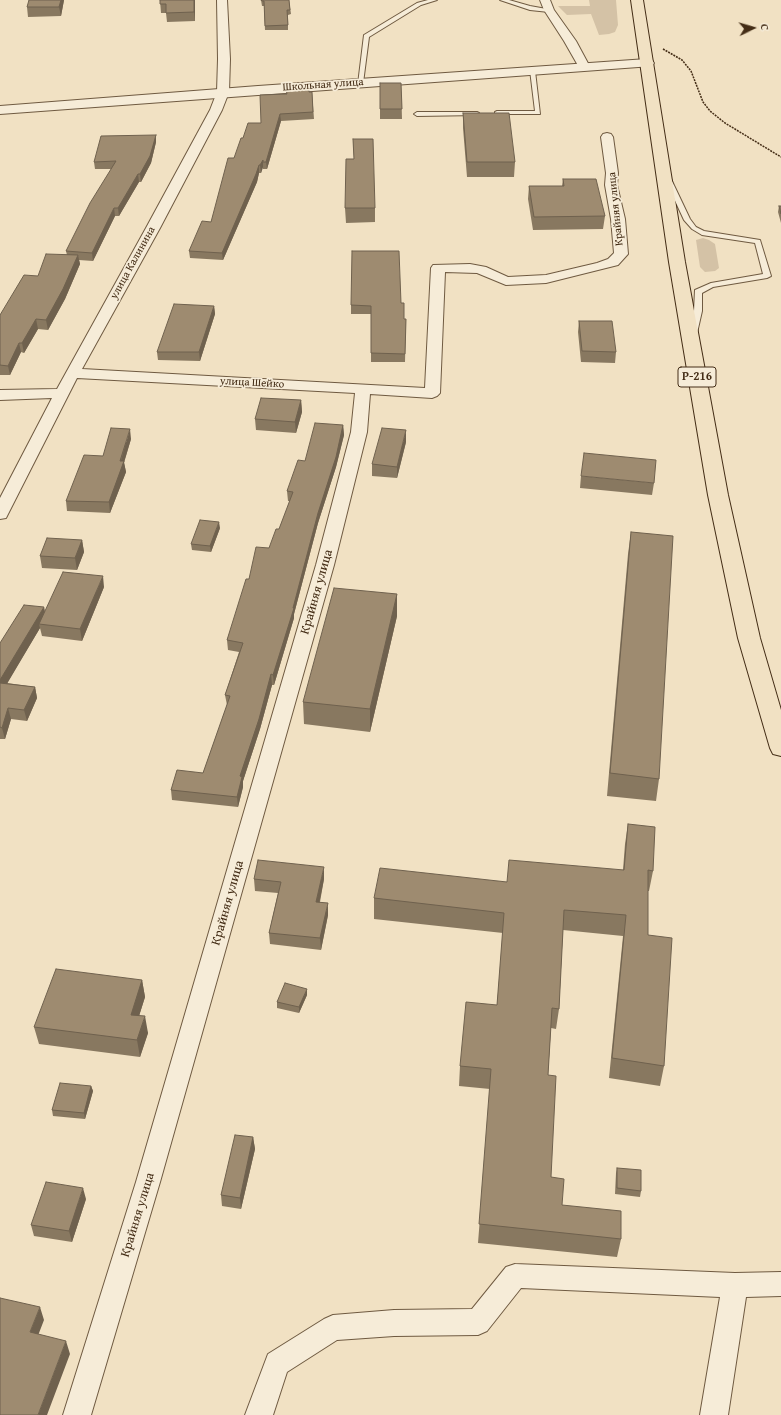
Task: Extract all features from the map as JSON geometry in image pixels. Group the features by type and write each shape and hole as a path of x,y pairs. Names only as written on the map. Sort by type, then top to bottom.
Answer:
{"highway":[{"name":"Р-216","path":"636,0 691,341 718,495 750,638 781,748"}],"street":[{"name":"улица Калинина","path":"0,514 62,393 216,110 223,92 224,59 222,0"},
{"path":"547,5 570,41 584,67"},
{"name":"Школьная улица","path":"0,110 223,92 647,63"},
{"name":"Крайняя улица","path":"432,393 438,268 476,269 506,281 546,279 601,266 612,262 621,254 618,219 610,185 612,173 607,137"},
{"name":"улица Шейко","path":"73,373 432,393"},
{"name":"Крайняя улица","path":"77,1415 148,1182 325,565 359,432 363,388"},
{"path":"0,395 62,393"},
{"path":"259,1415 277,1363 333,1328 394,1323 478,1322 514,1276 735,1285 781,1284"},
{"path":"714,1415 735,1285"}],"lane":[{"path":"360,83 366,36 419,4 434,0"},
{"path":"503,0 530,8 547,5"},
{"path":"492,114 538,113 532,71"},
{"path":"417,114 485,114"},
{"path":"663,170 687,220 694,228 702,233 758,241 767,276 711,285 698,292 698,311 691,341"}],"path":[{"path":"642,37 682,60 691,71 703,102 710,111 725,123 781,157"}],"shaded area":[{"path":"589,0 616,0 618,25 615,32 599,35 591,14 567,15 558,6 590,6"},
{"path":"703,238 715,244 719,268 715,271 705,272 700,267 696,240"}],"building":[{"path":"29,0 61,0 59,7 27,7"},
{"path":"160,0 194,0 194,12 166,13 166,4 160,4"},
{"path":"261,0 289,0 290,10 287,10 288,25 265,26 264,1"},
{"path":"380,83 401,83 402,109 380,109"},
{"path":"309,89 309,92 312,92 313,112 280,114 266,162 263,162 263,160 259,165 222,253 189,251 202,221 211,222 228,158 234,158 248,123 261,123 260,95 287,94 286,90"},
{"path":"463,113 509,113 515,162 467,162"},
{"path":"156,135 150,156 118,208 114,208 92,253 66,251 90,203 116,161 94,162 101,136"},
{"path":"353,139 373,139 375,208 345,208 346,159 354,159"},
{"path":"563,179 596,179 605,216 534,217 529,186 564,186"},
{"path":"352,251 399,251 401,303 404,303 404,319 406,319 405,354 371,353 371,306 351,305"},
{"path":"46,254 78,255 63,289 46,320 36,319 22,343 19,343 8,366 0,365 0,315 24,275 38,276"},
{"path":"174,304 214,306 199,352 157,352"},
{"path":"579,321 612,321 616,352 582,351"},
{"path":"261,398 301,400 295,422 255,419"},
{"path":"315,423 343,425 336,457 318,513 294,608 273,675 271,674 259,719 240,776 242,777 237,797 171,790 177,770 203,773 230,696 225,695 243,643 227,640 246,579 249,579 256,547 269,548 276,529 279,529 293,492 287,491 298,460 305,461"},
{"path":"111,428 130,429 120,461 124,461 109,502 66,501 84,455 103,456"},
{"path":"382,428 406,430 397,467 372,464"},
{"path":"584,453 656,460 654,483 581,476"},
{"path":"200,520 219,522 210,546 191,544"},
{"path":"631,532 673,536 659,779 610,773"},
{"path":"47,538 82,540 75,558 40,556"},
{"path":"63,572 103,576 80,629 39,624"},
{"path":"334,588 397,594 370,709 303,702"},
{"path":"24,605 44,607 0,680 0,643"},
{"path":"0,683 35,687 24,710 8,708 2,728 0,727"},
{"path":"628,824 655,827 653,871 648,870 648,935 672,938 664,1066 612,1058 626,915 564,910 559,1009 552,1008 548,1075 556,1076 551,1177 564,1179 562,1205 621,1211 621,1239 479,1224 491,1069 460,1066 466,1002 497,1005 504,913 374,898 380,868 507,882 509,860 624,870"},
{"path":"258,860 324,867 316,902 328,903 320,938 269,933 281,882 254,879"},
{"path":"56,969 142,980 131,1015 145,1016 137,1040 34,1027"},
{"path":"285,983 307,989 299,1007 277,1002"},
{"path":"60,1083 91,1086 84,1113 52,1110"},
{"path":"235,1135 253,1137 240,1198 221,1195"},
{"path":"617,1168 641,1170 641,1191 617,1188"},
{"path":"46,1182 83,1188 69,1231 31,1225"},
{"path":"0,1298 40,1307 30,1332 66,1341 38,1415 0,1415"}]}
